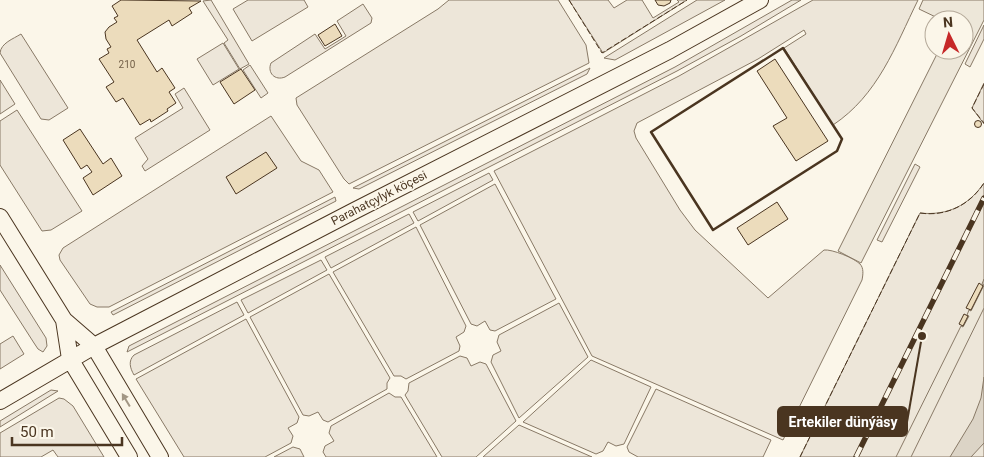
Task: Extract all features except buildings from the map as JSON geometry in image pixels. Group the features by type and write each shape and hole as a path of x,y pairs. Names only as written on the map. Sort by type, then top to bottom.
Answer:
{"street":[{"name":"Parahatçylyk köçesi","path":"0,401 94,346 354,210 670,50 760,0"},
{"path":"0,217 64,320 94,346 160,457"},
{"path":"64,320 70,359 129,457"}],"shaded area":[{"path":"211,0 249,64 240,69 224,43 228,40 203,1"},
{"path":"248,0 304,0 308,7 252,41 233,9"},
{"path":"449,0 558,0 586,45 589,63 349,184 297,105 296,98 438,9"},
{"path":"569,0 608,0 614,8 627,0 642,0 653,18 679,2 677,0 687,0 603,53"},
{"path":"697,0 725,0 615,60 604,58"},
{"path":"792,0 801,0 677,71 127,352 129,346 675,67"},
{"path":"813,0 918,0 893,52 874,85 849,113 833,125 784,48 806,34 804,30 758,59 637,123 634,131 636,138 680,210 695,230 768,298 824,250 843,254 861,266 863,272 862,280 783,440 592,356 494,171 679,76"},
{"path":"923,0 984,0 984,20 974,40 974,10 924,11 919,9"},
{"path":"363,4 372,18 371,23 285,77 278,78 271,73 271,63 315,34 325,49 346,36 337,21"},
{"path":"984,25 984,39 974,59 974,46"},
{"path":"21,34 68,108 49,120 41,119 0,53 5,44"},
{"path":"223,43 239,69 213,85 197,59"},
{"path":"934,60 964,60 861,263 838,251"},
{"path":"967,60 974,60 970,67 965,64"},
{"path":"250,65 268,93 261,98 243,70"},
{"path":"590,68 587,74 359,189 353,188"},
{"path":"0,80 15,104 0,114"},
{"path":"984,83 984,124 972,108"},
{"path":"184,88 210,130 145,171 142,166 148,159 135,138 183,108 175,94"},
{"path":"17,110 82,211 51,230 42,231 0,165 0,121"},
{"path":"271,116 301,161 319,170 333,192 109,307 97,307 90,304 60,260 59,255 63,248"},
{"path":"915,164 920,167 882,242 877,240"},
{"path":"489,173 493,180 418,221 413,212"},
{"path":"984,183 984,457 800,457 920,213 949,211 965,203"},
{"path":"495,184 556,299 495,331 490,330 485,321 477,326 471,324 420,225"},
{"path":"335,197 336,201 113,315 111,312"},
{"path":"409,214 414,223 331,268 325,257"},
{"path":"416,227 466,326 464,332 456,337 460,346 459,351 406,379 401,376 394,376 333,272"},
{"path":"321,260 327,270 248,313 241,300"},
{"path":"0,265 46,338 47,346 43,352 38,349 0,290"},
{"path":"329,274 390,378 387,383 387,389 328,422 323,420 318,412 309,416 303,415 250,317"},
{"path":"984,285 984,308 911,457 896,457 961,326 963,327 969,316 967,315 969,310 971,311"},
{"path":"237,302 244,315 134,375 130,365 134,355"},
{"path":"559,303 588,357 519,418 491,362 493,355 501,351 497,342 499,335"},
{"path":"246,319 299,417 297,423 288,428 293,436 291,443 265,457 184,457 136,379"},
{"path":"13,336 24,354 0,369 0,344"},
{"path":"460,356 467,358 471,366 480,362 486,364 516,421 476,457 442,457 405,395 408,391 409,383"},
{"path":"591,360 651,387 624,444 616,446 608,442 603,451 596,454 523,422"},
{"path":"984,377 984,443 971,457 950,457 973,419 981,398"},
{"path":"656,389 771,440 763,457 638,457 629,452 627,447"},
{"path":"51,390 58,391 0,427 0,421"},
{"path":"389,393 395,397 401,397 437,457 326,457 323,452 325,446 334,441 329,433 331,426"},
{"path":"59,398 64,399 73,406 104,457 58,457 53,450 41,457 0,457 0,433"},
{"path":"519,425 592,457 483,457"},
{"path":"293,447 300,449 304,457 274,457"}],"railway":[{"path":"856,457 984,198"}],"fence":[{"path":"569,0 602,53 687,0"},
{"path":"984,84 972,108 984,123"},
{"path":"800,457 920,213 939,213 956,208 972,198 984,183"}],"wall":[{"path":"783,48 842,139 837,151 713,230 651,132 783,48"}],"place":[{"name":"Ertekiler dünýäsy","path":"922,336"}]}
